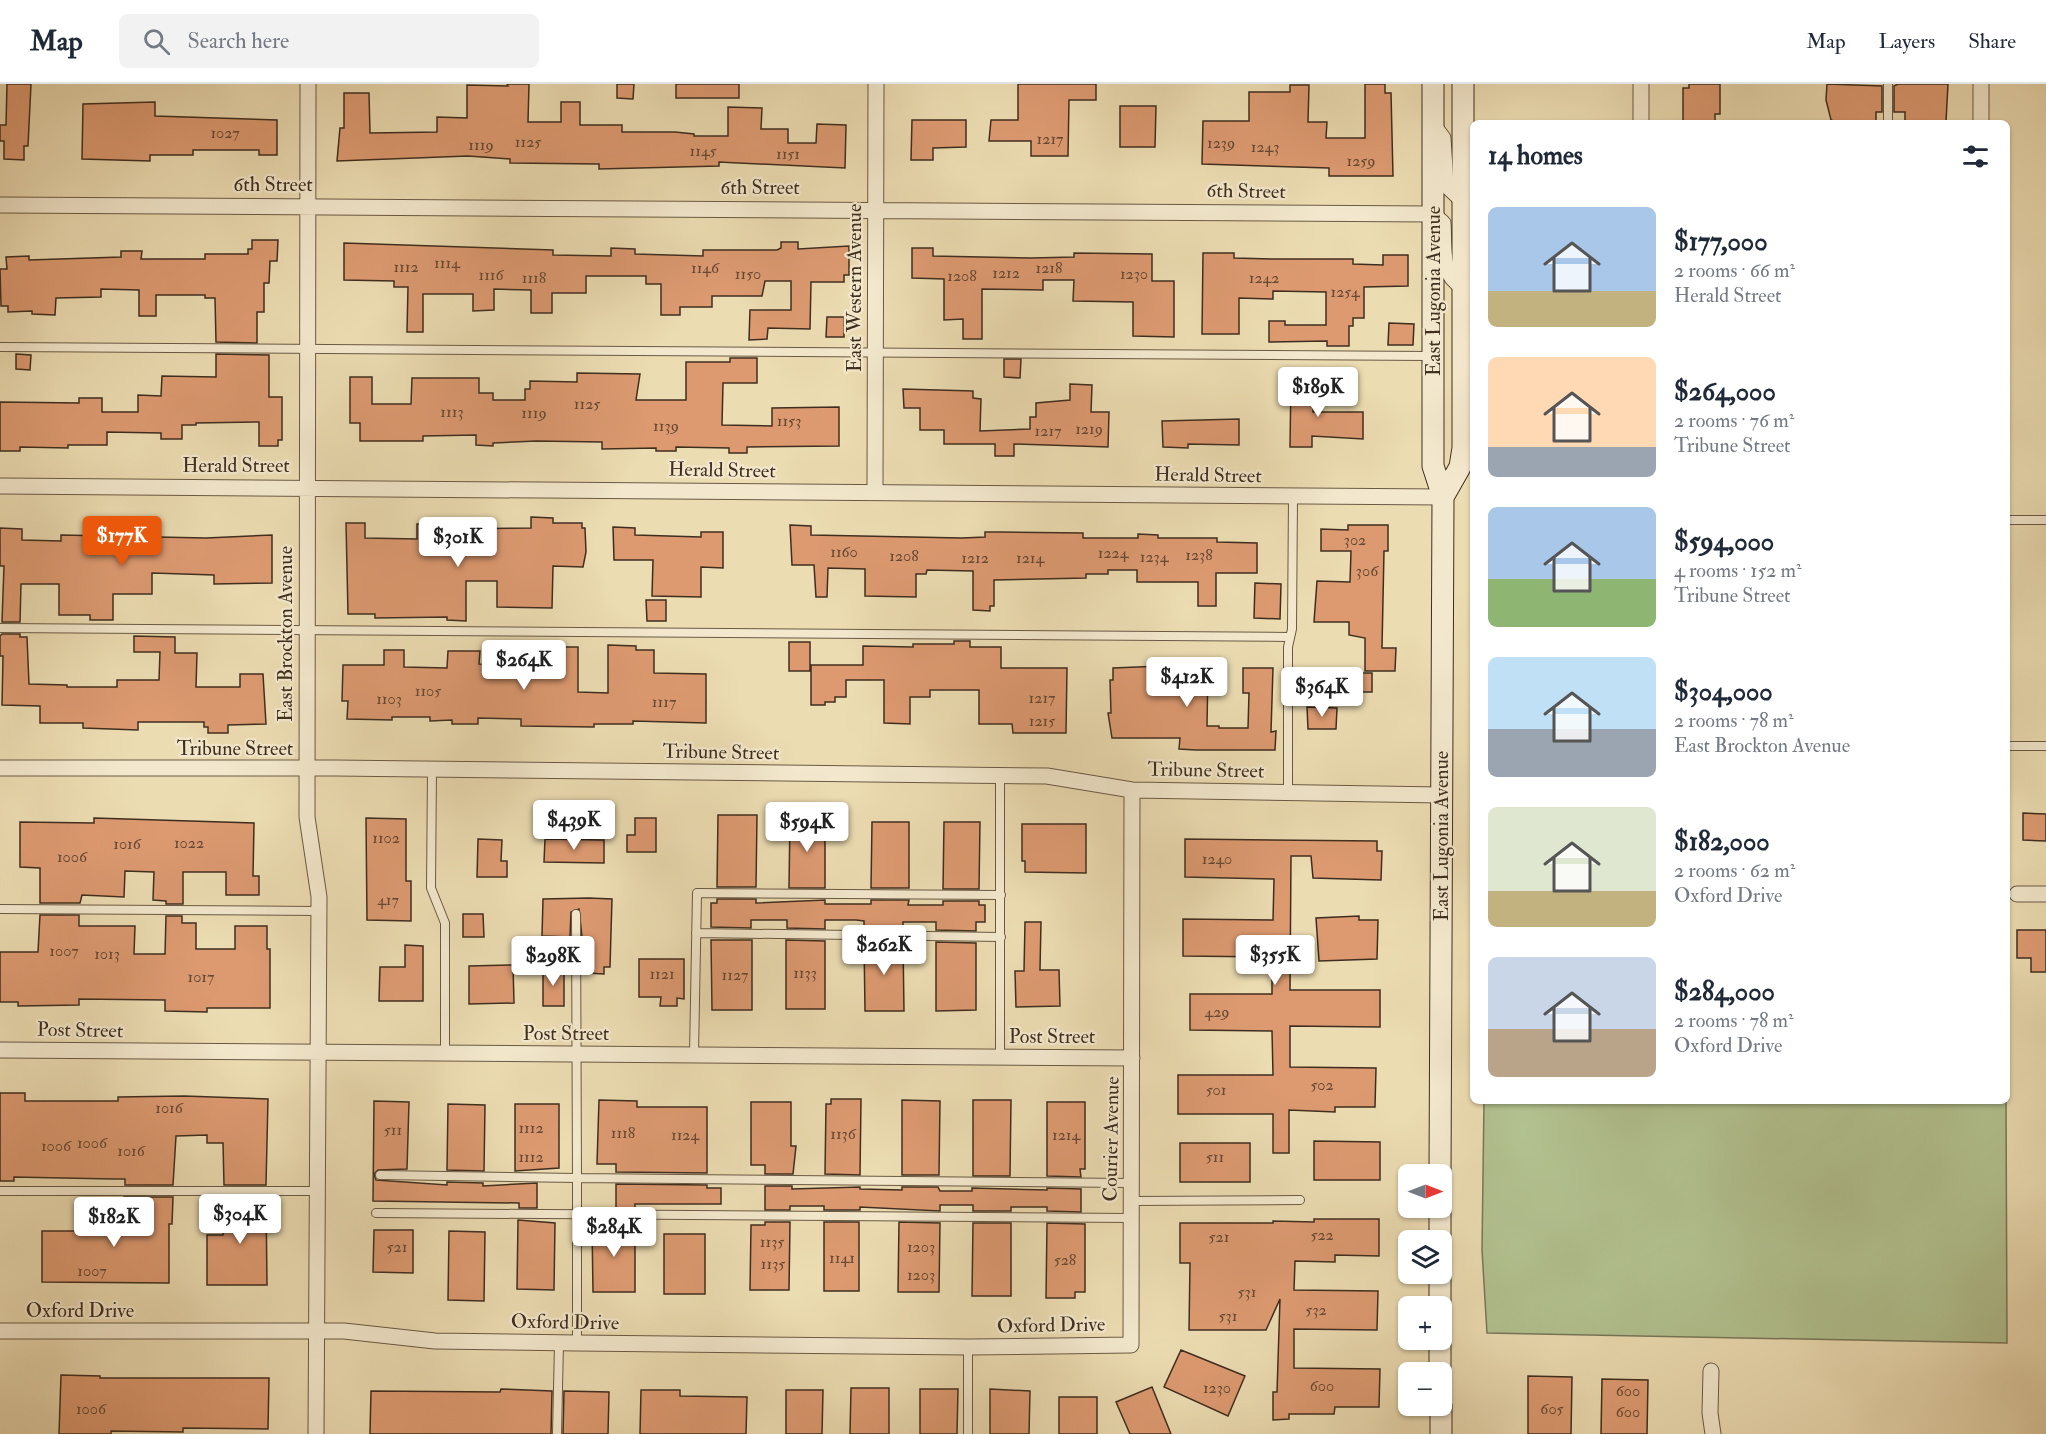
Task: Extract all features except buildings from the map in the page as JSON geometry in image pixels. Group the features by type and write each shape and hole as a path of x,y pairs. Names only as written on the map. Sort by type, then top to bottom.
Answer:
{"main road":[{"name":"East Lugonia Avenue","path":"1433,84 1434,465 1443,497 1440,1164"},
{"name":"East Lugonia Avenue","path":"1443,497 1460,466 1463,448 1463,287 1468,205 1463,84"},
{"path":"1441,1416 1441,1434"}],"street":[{"name":"East Brockton Avenue","path":"308,84 307,817 317,880 318,911 316,1434"},
{"name":"East Western Avenue","path":"875,492 876,84"},
{"path":"1641,84 1641,120"},
{"path":"1981,84 1981,120"},
{"path":"1433,124 1443,138 1446,185 1468,205"},
{"name":"6th Street","path":"0,205 308,205 1433,214"},
{"path":"1433,214 1443,223 1447,274 1452,281 1463,287"},
{"name":"Herald Street","path":"0,486 306,486 1443,497"},
{"name":"Tribune Street","path":"0,768 432,769 1047,776 1132,790 1441,795"},
{"name":"Courier Avenue","path":"1131,1345 1132,790"},
{"path":"2017,894 2046,894"},
{"name":"Post Street","path":"0,1050 1132,1058"},
{"name":"Oxford Drive","path":"0,1331 318,1331 369,1333 419,1340 559,1343 968,1347 1131,1345"},
{"path":"1711,1371 1710,1413 1713,1434"}],"lane":[{"path":"1888,84 1888,120"},
{"path":"0,347 306,347 1433,356"},
{"path":"1288,792 1288,647 1293,497"},
{"path":"2010,520 2046,520"},
{"path":"0,628 1290,637"},
{"path":"2010,746 2046,746"},
{"path":"432,769 431,888 445,923 445,1054"},
{"path":"1000,776 1000,1057"},
{"path":"694,1054 697,893 1001,896"},
{"path":"0,909 318,911"},
{"path":"576,914 577,1343"},
{"path":"696,933 1001,937"},
{"path":"380,1176 1131,1183"},
{"path":"0,1191 318,1191"},
{"path":"1131,1201 1300,1200"},
{"path":"376,1213 1131,1218"},
{"path":"557,1434 559,1343"},
{"path":"968,1347 969,1434"}],"green space":[{"path":"1484,1104 2006,1104 2007,1343 1487,1333 1482,1250"}]}
